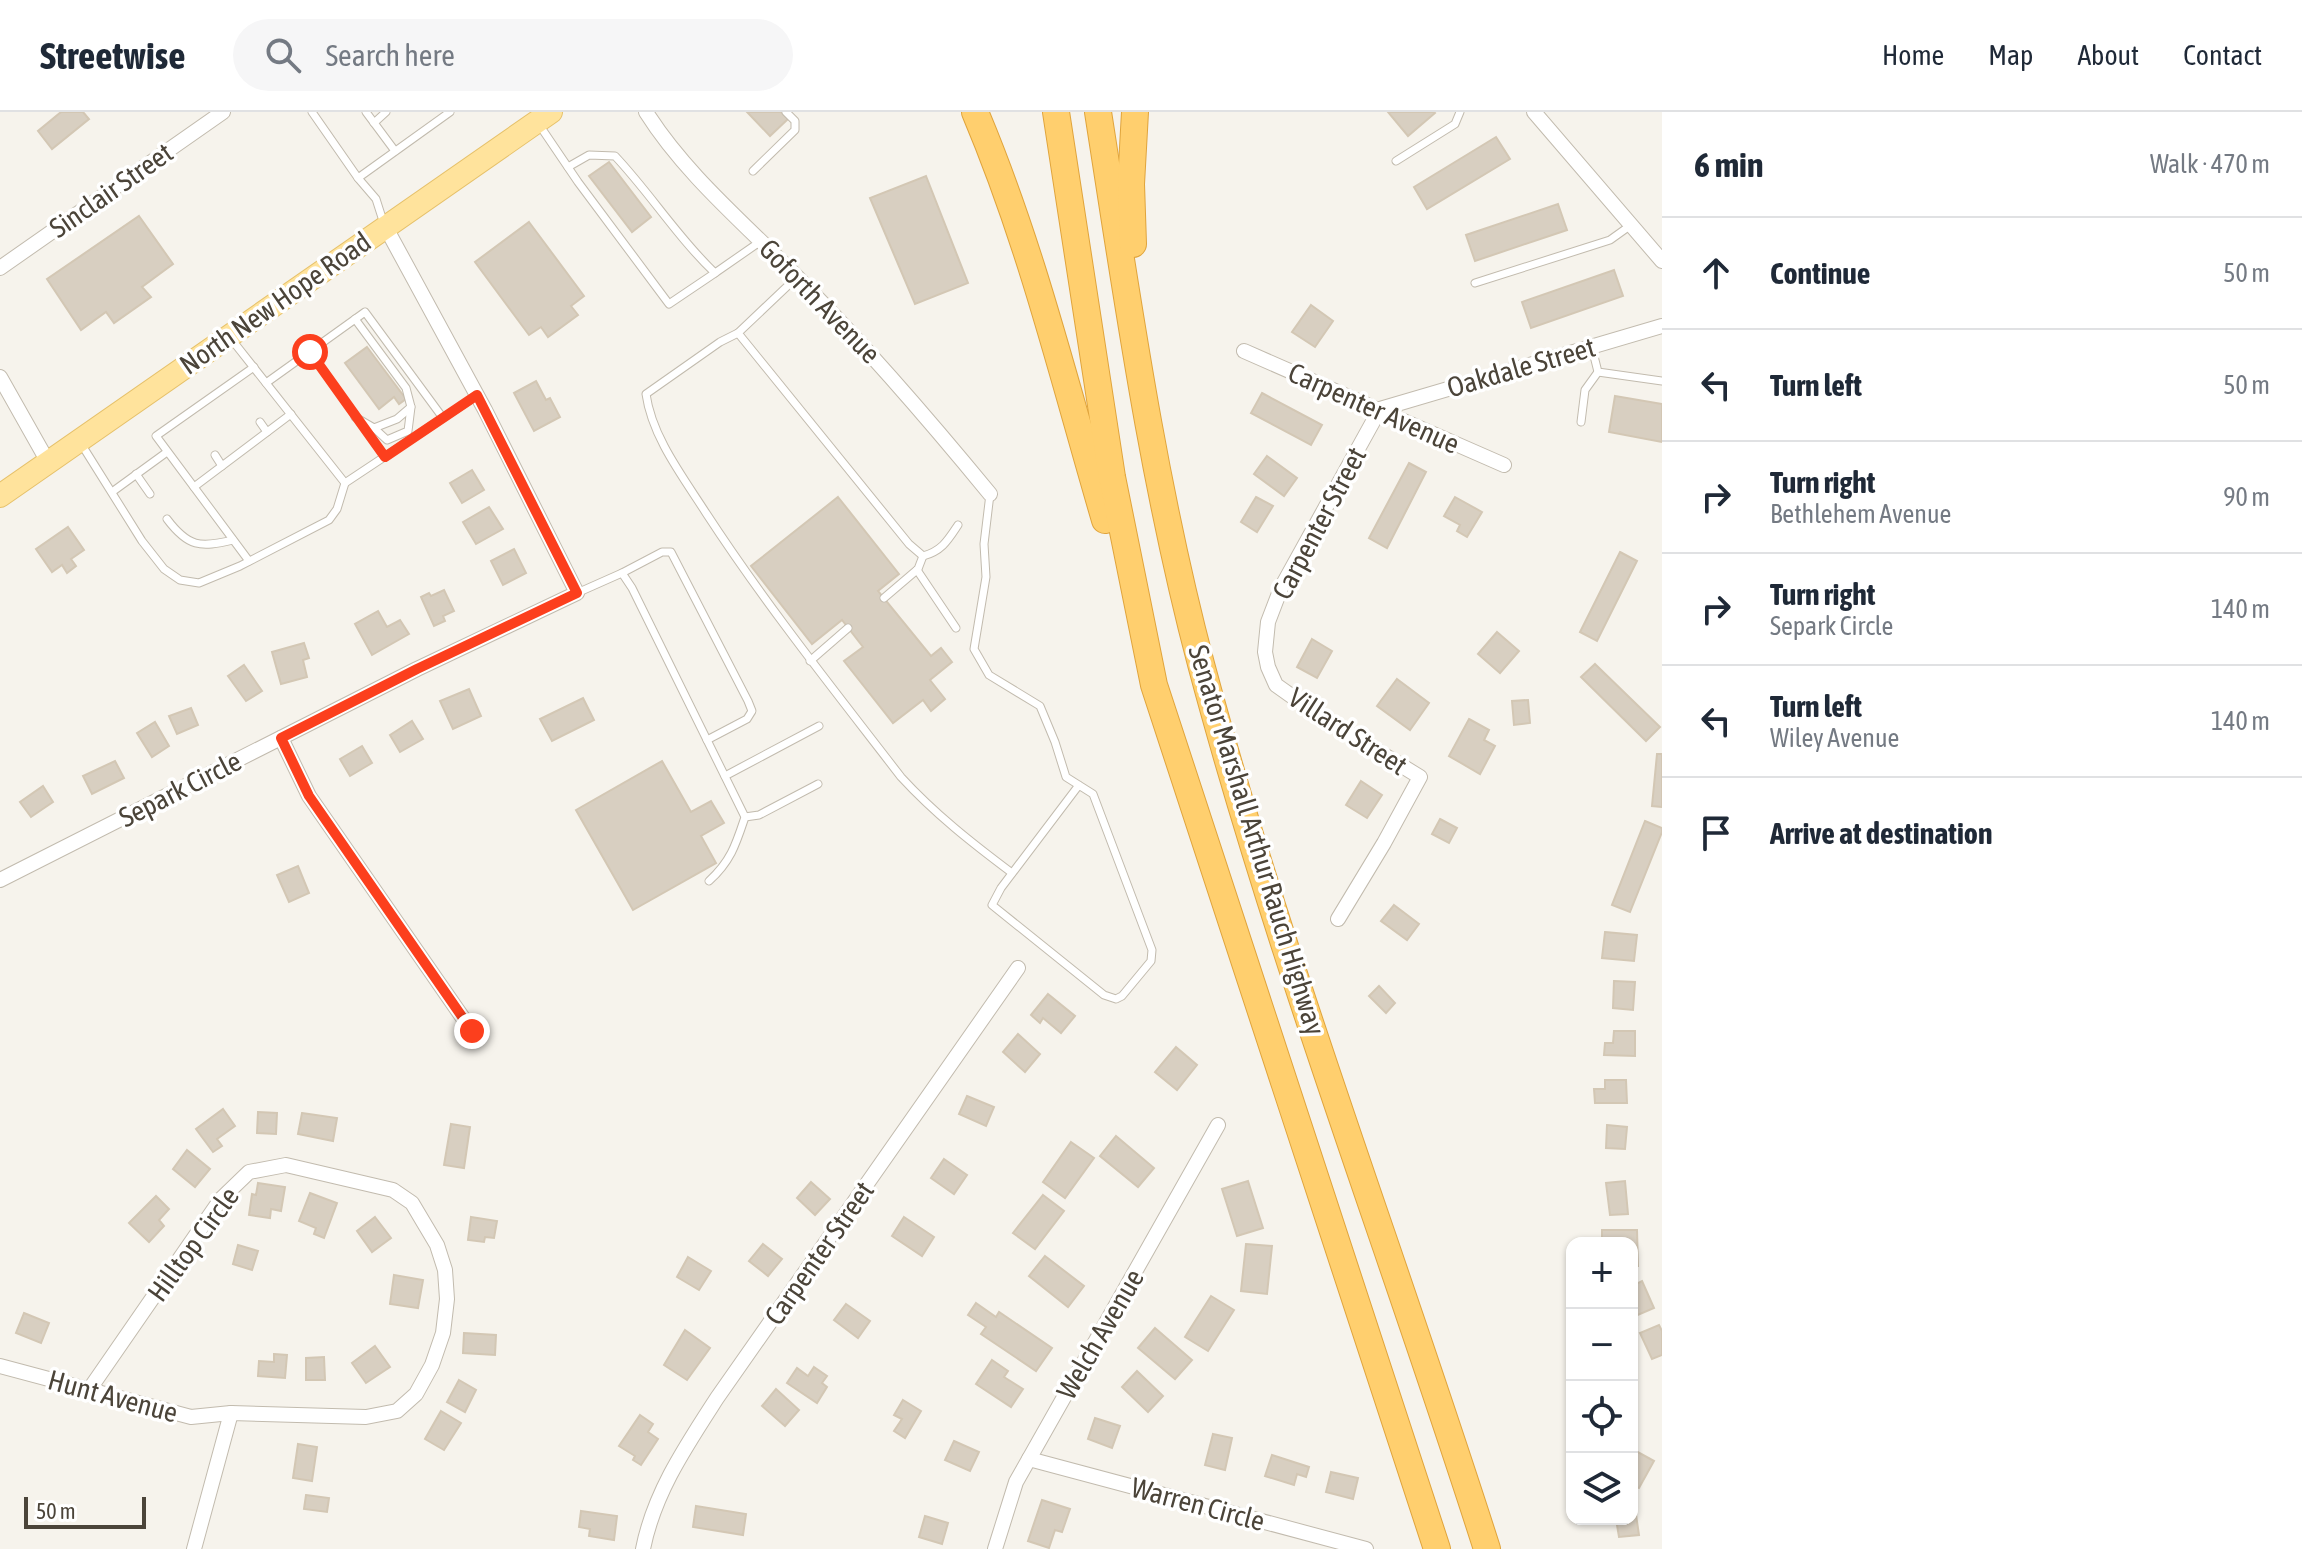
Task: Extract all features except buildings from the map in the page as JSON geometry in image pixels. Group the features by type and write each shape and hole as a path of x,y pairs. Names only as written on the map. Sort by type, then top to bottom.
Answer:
{"highway":[{"path":"975,112 1010,199 1052,328 1154,685"},
{"name":"Senator Marshall Arthur Rauch Highway","path":"1056,112 1107,449 1154,685 1437,1549"},
{"name":"Senator Marshall Arthur Rauch Highway","path":"1098,112 1126,295 1169,535 1206,681 1261,872 1486,1545"},
{"path":"1126,295 1134,263 1131,184 1135,112"}],"main road":[{"name":"North New Hope Road","path":"0,496 544,117"}],"street":[{"name":"Sinclair Street","path":"0,268 223,112"},
{"name":"Goforth Avenue","path":"646,112 708,189 905,390 990,494"},
{"path":"1534,112 1662,261"},
{"path":"385,226 477,395 577,593"},
{"name":"Oakdale Street","path":"1380,409 1662,326"},
{"name":"Carpenter Avenue","path":"1244,351 1504,465"},
{"path":"0,377 48,462"},
{"name":"Carpenter Street","path":"1276,685 1265,652 1272,610 1315,524 1380,409"},
{"name":"Separk Circle","path":"0,880 417,669 577,593"},
{"name":"Villard Street","path":"1276,685 1420,777 1338,919"},
{"path":"281,738 309,796 472,1031"},
{"name":"Carpenter Street","path":"643,1549 647,1528 673,1466 717,1398 1018,968"},
{"name":"Welch Avenue","path":"995,1549 1016,1482 1218,1125"},
{"name":"Hilltop Circle","path":"89,1390 221,1199 249,1172 286,1165 393,1190 412,1203 437,1245 445,1270 447,1299 443,1333 432,1365 416,1394 397,1411 366,1417 231,1413"},
{"name":"Hunt Avenue","path":"0,1366 191,1417 231,1413"},
{"path":"194,1549 231,1413"},
{"name":"Warren Circle","path":"1029,1459 1366,1549"}],"lane":[{"path":"312,112 376,199 385,226"},
{"path":"366,112 395,151"},
{"path":"374,123 386,112"},
{"path":"358,178 450,112"},
{"path":"753,171 795,130 795,121 786,112"},
{"path":"1396,161 1455,124 1460,112"},
{"path":"544,117 578,182 669,304 761,241"},
{"path":"568,167 589,155 615,156 715,273"},
{"path":"1475,283 1610,240 1631,225"},
{"path":"797,277 738,333 720,342 646,394 648,407 658,433 702,506 769,608 810,661 925,803 1012,873"},
{"path":"266,383 365,312 443,418"},
{"path":"355,319 406,388 411,407 408,431 387,440 355,417"},
{"path":"738,333 909,544 923,556"},
{"path":"228,336 345,483"},
{"path":"1591,347 1598,372"},
{"path":"310,352 385,457"},
{"path":"249,561 156,436 254,367"},
{"path":"1598,372 1662,381"},
{"path":"1581,422 1585,390 1598,372"},
{"path":"230,384 237,394"},
{"path":"79,440 142,541 164,569 180,580 199,583 329,520 337,509 345,483 477,395"},
{"path":"209,398 217,409"},
{"path":"374,428 397,419 411,407"},
{"path":"194,487 291,414"},
{"path":"185,415 193,425"},
{"path":"260,422 267,432"},
{"path":"238,439 245,449"},
{"path":"112,492 167,452"},
{"path":"215,455 222,466"},
{"path":"136,474 150,494"},
{"path":"990,494 984,544 986,577 974,649 989,675 1040,706 1066,777 1079,785 1093,794 1152,950 1151,961 1116,999 1104,995 992,905 1012,873 1079,785"},
{"path":"167,519 188,542 212,545 233,540"},
{"path":"884,598 917,570 923,556 942,548 958,525"},
{"path":"577,593 662,552 671,552 752,711 747,719 707,740"},
{"path":"917,570 956,628"},
{"path":"622,573 745,817 737,843 725,866 709,881"},
{"path":"810,661 848,628"},
{"path":"725,776 819,726"},
{"path":"745,817 759,815 818,784"}],"route":[{"path":"310,352 385,457 477,395 577,593 281,738 309,796 472,1031"}]}
